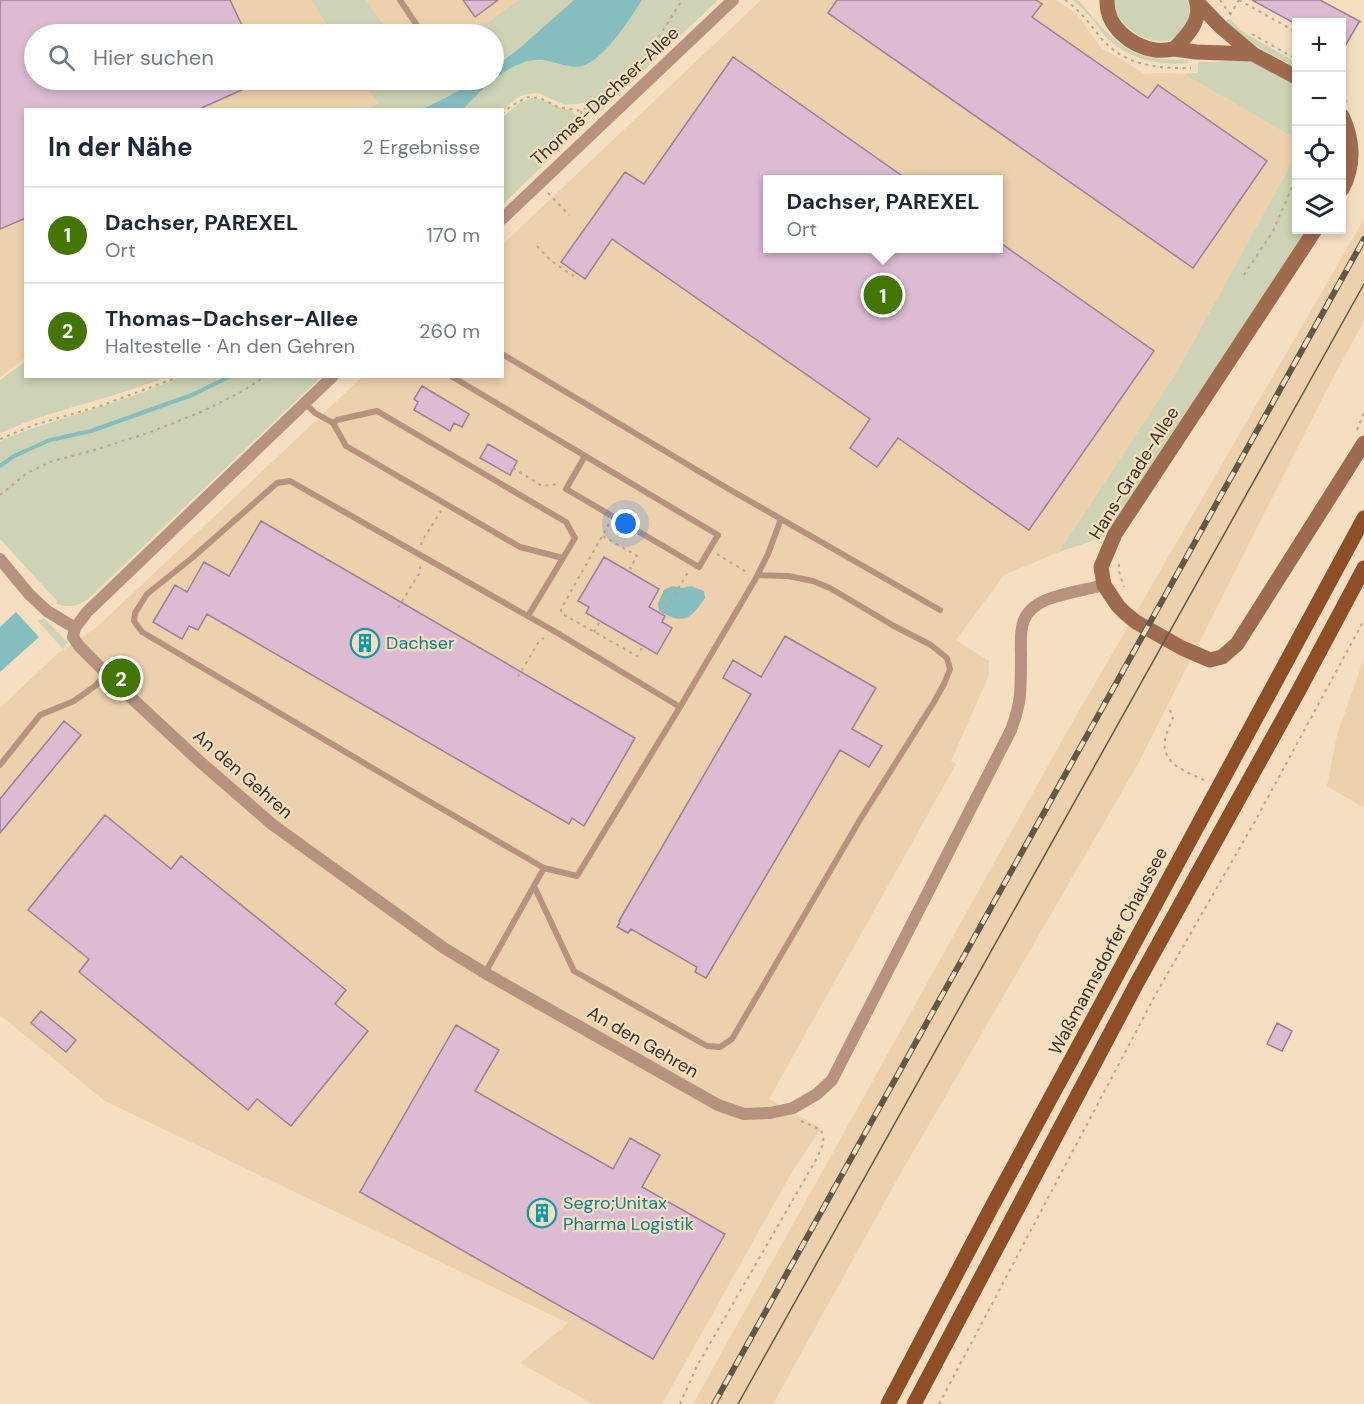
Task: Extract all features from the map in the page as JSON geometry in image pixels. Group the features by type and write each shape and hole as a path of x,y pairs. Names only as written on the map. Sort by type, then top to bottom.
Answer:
{"main road":[{"name":"Waßmannsdorfer Chaussee","path":"888,1404 1364,518"},
{"path":"914,1404 1138,981 1294,700 1364,568"}],"street":[{"name":"Thomas-Dachser-Allee","path":"504,217 733,0"},
{"path":"1093,0 1106,4 1110,20 1119,33 1135,44 1155,50 1253,54"},
{"path":"1174,49 1188,35 1195,22 1197,2"},
{"path":"1197,2 1221,27 1253,54 1292,75"},
{"path":"1345,126 1351,151 1349,172 1345,180"},
{"name":"Hans-Grade-Allee","path":"1104,585 1101,567 1115,534 1312,234"},
{"path":"0,559 46,611 75,628 87,612 331,378"},
{"path":"1104,585 1118,606 1136,622 1182,648 1210,660 1222,657 1237,644 1364,443"},
{"name":"An den Gehren","path":"75,628 73,636 79,646 198,760 273,825 444,948 718,1105 744,1114 770,1113 793,1108 817,1094 832,1080 1011,730 1020,698 1020,636 1024,619 1045,601 1104,585"}],"lane":[{"path":"400,0 416,24"},
{"path":"504,355 940,610"},
{"path":"454,378 585,456 718,536 699,567 566,489 585,456"},
{"path":"305,403 315,413 333,423 346,446 520,547 563,558"},
{"path":"333,423 337,420 377,411 566,522 575,538 528,616"},
{"path":"680,707 554,631 291,482 277,483 192,558 147,594 135,613 134,621 142,632 152,638 544,868 578,876 680,707 757,576 781,519"},
{"path":"534,886 574,971 706,1046 720,1047 732,1039 861,818 934,702 950,669 947,658 931,645 830,588 813,581 788,576 757,576"},
{"path":"0,765 40,715 74,701 95,686 106,674"},
{"path":"485,973 544,868"}],"path":[{"path":"504,112 528,97 540,98 558,107 581,111 621,82 632,71 648,52 682,0"},
{"path":"1220,0 1230,15 1239,0 1292,30"},
{"path":"1246,30 1292,57"},
{"path":"1244,275 1273,231 1295,180"},
{"path":"548,193 569,215"},
{"path":"537,246 550,260 578,279"},
{"path":"0,439 34,425 100,406 176,378"},
{"path":"0,495 27,473 50,462 148,433 201,412 243,391 263,378"},
{"path":"513,468 542,486 570,483"},
{"path":"613,516 561,609 561,613 637,656 643,646"},
{"path":"602,536 637,556 630,568 632,569 630,573"},
{"path":"710,549 757,576"},
{"path":"662,614 686,574"},
{"path":"939,1404 1157,992 1254,823 1364,620"},
{"path":"594,632 600,621"},
{"path":"518,677 539,641 554,631"},
{"path":"1170,710 1173,717 1165,740 1167,757 1175,766 1219,787"},
{"path":"680,1404 697,1366 824,1143 820,1130 800,1121 793,1108"}],"shaded area":[{"path":"0,0 533,0 504,25 24,24 24,90 403,90 368,108 24,108 24,359 0,377"},
{"path":"761,0 1056,0 1078,15 1100,47 1145,74 1184,74 1292,137 1292,162 1176,373 1059,552 1004,575 956,640 989,661 989,675 951,761 956,764 769,1099 821,1128 792,1172 662,1404 593,1404 520,1363 568,1323 105,1101 0,1015 0,708 57,654 97,627 361,378 504,378 504,243"},
{"path":"1364,219 1364,321 1328,387 1138,764 898,1178 773,1404 693,1404 1064,737"},
{"path":"1364,658 1364,808 1327,786 1337,735"}],"green space":[{"path":"311,0 366,0 383,24 327,24"},
{"path":"519,0 718,0 601,111 593,111 584,103 565,105 538,93 520,96 504,110 504,108 368,108 378,103 370,90 504,90 504,24 486,24"},
{"path":"1073,0 1078,0 1106,32 1131,51 1153,58 1188,60 1188,63 1156,62 1125,52 1106,37 1091,17"},
{"path":"1114,0 1187,0 1190,14 1185,28 1175,37 1161,41 1148,39 1135,33 1124,24 1117,14"},
{"path":"1230,19 1248,35 1292,60 1292,66 1249,42 1225,21"},
{"path":"1232,59 1253,61 1292,82 1292,137 1184,74 1198,73 1198,62"},
{"path":"532,98 571,110 578,119 581,129 504,203 504,116 519,103"},
{"path":"1292,162 1292,234 1303,234 1104,537 1059,552 1176,373"},
{"path":"24,363 24,378 163,378 41,417 0,433 0,380"},
{"path":"178,378 320,378 87,600 72,606 56,604 57,601 0,539 0,441"},
{"path":"44,618 68,643 63,649 38,621"}],"water":[{"path":"574,0 642,0 611,44 589,63 572,67 543,60 531,60 504,73 504,60"},
{"path":"460,90 482,90 464,108 425,108"},
{"path":"672,586 682,588 691,586 704,591 705,598 686,618 675,618 659,611 658,603 664,590"},
{"path":"16,612 39,637 0,672 0,627"}],"building":[{"path":"0,0 230,0 241,24 24,24 24,90 242,90 201,108 24,108 24,219 0,229"},
{"path":"463,0 498,0 475,17"},
{"path":"837,0 1036,0 1042,4 1032,17 1148,98 1158,85 1267,161 1193,268 828,13"},
{"path":"1252,0 1320,0 1361,22 1346,44 1346,18 1292,18 1292,22"},
{"path":"733,57 901,175 763,175 763,253 1003,253 1003,245 1154,351 1029,530 898,438 877,467 850,448 870,419 612,239 585,279 561,262 625,172 644,184"},
{"path":"422,386 469,414 462,427 454,423 450,431 414,410 418,402 414,399"},
{"path":"488,444 517,461 510,475 480,458"},
{"name":"Dachser","path":"261,521 635,738 584,826 572,818 569,824 207,614 198,630 189,626 182,639 153,622 175,585 187,592 204,562 229,576"},
{"path":"604,557 659,589 649,607 665,616 662,622 672,628 657,654 586,613 589,607 578,601"},
{"path":"785,636 876,688 852,729 882,746 869,767 840,750 706,978 695,972 697,967 631,929 628,933 617,927 751,694 723,678 733,660 761,677"},
{"path":"64,721 81,735 0,833 0,799"},
{"path":"105,815 171,869 181,856 346,990 335,1004 368,1031 291,1126 257,1099 248,1110 79,972 89,959 28,910"},
{"path":"41,1011 76,1040 66,1052 31,1023"},
{"path":"1277,1023 1292,1031 1282,1051 1267,1044"},
{"name":"Segro;Unitax Pharma Logistik","path":"456,1025 499,1050 475,1091 613,1169 630,1138 660,1155 642,1187 725,1234 653,1359 360,1192"}],"waterway":[{"path":"0,466 14,456 50,440 91,431 192,395 227,378"}],"tram line":[{"path":"738,1404 1364,284"}],"railway":[{"path":"714,1404 1364,239"}],"place":[{"name":"Dachser, PAREXEL","path":"883,295"},
{"name":"Dachser","path":"365,643"},
{"name":"Thomas-Dachser-Allee","path":"121,678"},
{"name":"Segro;Unitax Pharma Logistik","path":"542,1213"}]}
